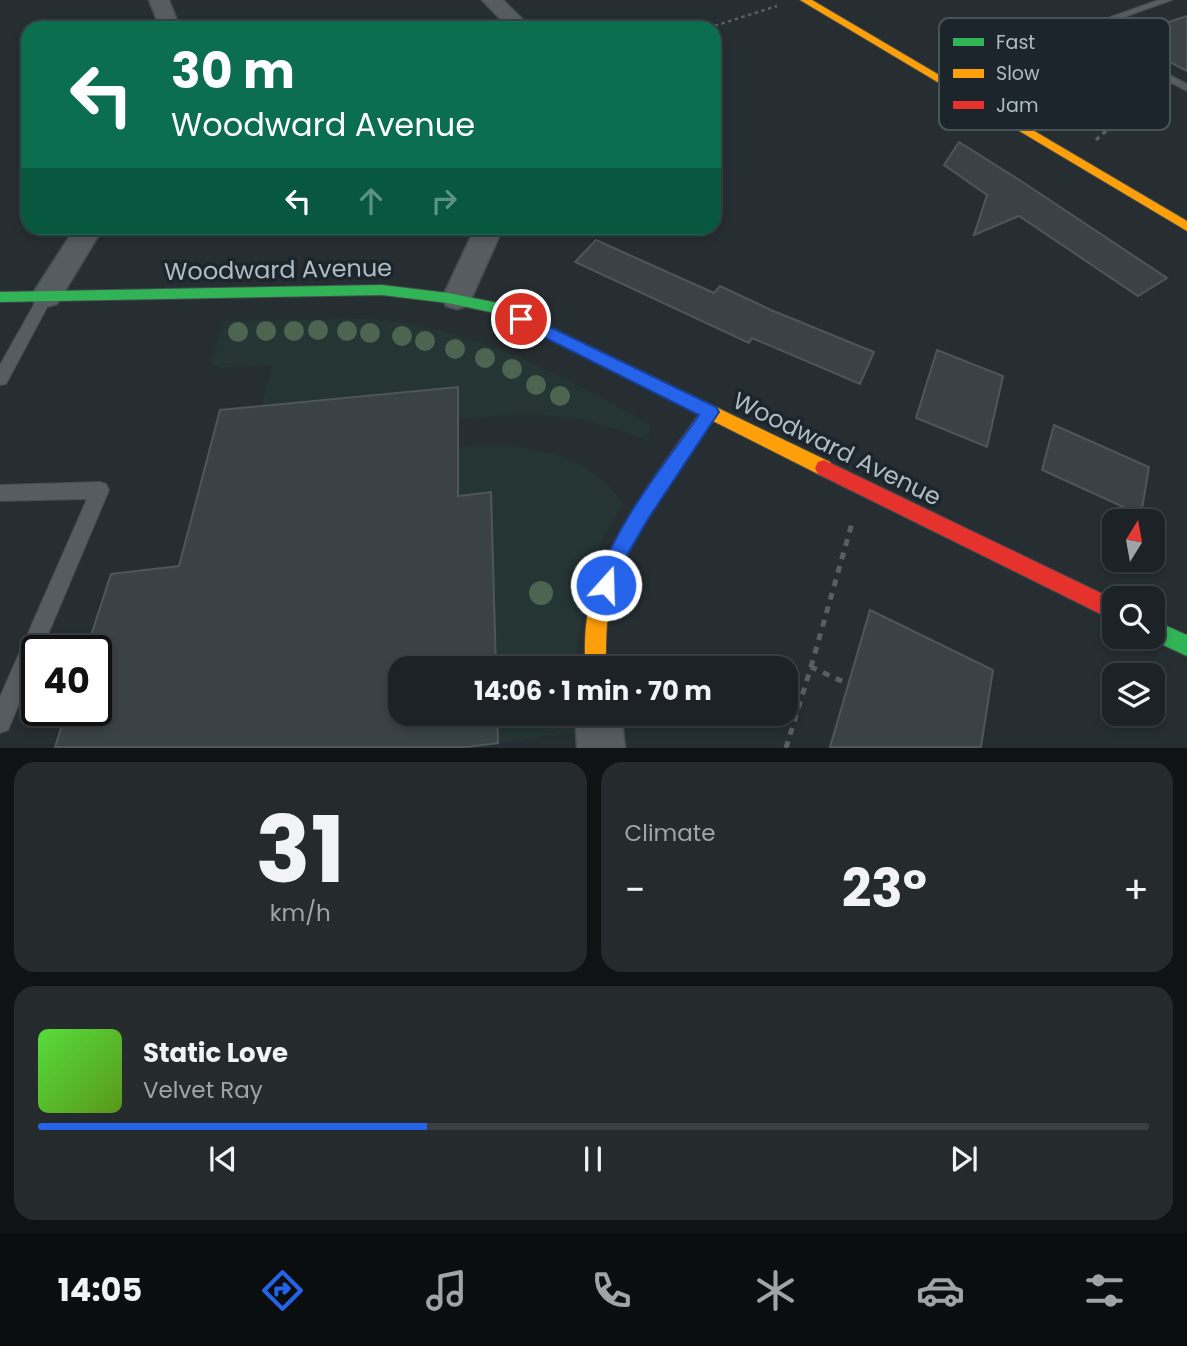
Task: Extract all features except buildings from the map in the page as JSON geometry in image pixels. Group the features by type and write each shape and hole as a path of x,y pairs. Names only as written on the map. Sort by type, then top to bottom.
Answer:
{"street":[{"path":"159,0 167,21"},
{"path":"492,0 514,21"},
{"path":"805,0 939,79"},
{"path":"1024,130 1187,227"},
{"path":"46,296 85,235"},
{"path":"457,298 486,235"},
{"name":"Woodward Avenue","path":"0,297 365,289 457,298 509,313 1102,605"},
{"path":"596,656 598,611 614,559 641,513 710,412"},
{"path":"1165,636 1187,646"},
{"path":"599,726 601,747"}],"lane":[{"path":"1115,18 1167,0"},
{"path":"1170,79 1187,88"},
{"path":"0,379 46,296"},
{"path":"0,493 100,490 0,722"}],"path":[{"path":"721,24 784,4"},
{"path":"1075,160 1106,130"},
{"path":"786,747 862,486"},
{"path":"811,667 848,684"}],"shaded area":[{"path":"369,319 445,332 513,355 646,422 650,428 648,441 599,424 554,416 509,415 458,419 458,387 262,406 272,365 220,368 211,363 225,321"},
{"path":"514,447 567,458 597,475 623,504 590,566 576,656 496,656 491,492 396,502 458,486 458,448"},
{"path":"497,726 576,726 576,732 498,743"}],"traffic: fast":[{"path":"0,297 382,290 448,298 498,308 556,336"},
{"path":"1165,636 1187,646"}],"traffic: slow":[{"path":"805,0 939,80"},
{"path":"1024,130 1187,227"},
{"path":"556,336 824,468"},
{"path":"595,656 599,609 618,555 645,506 710,412"}],"traffic: jam":[{"path":"824,468 1102,605"}],"route":[{"path":"521,319 710,412 641,513 614,559 606,585"}]}
